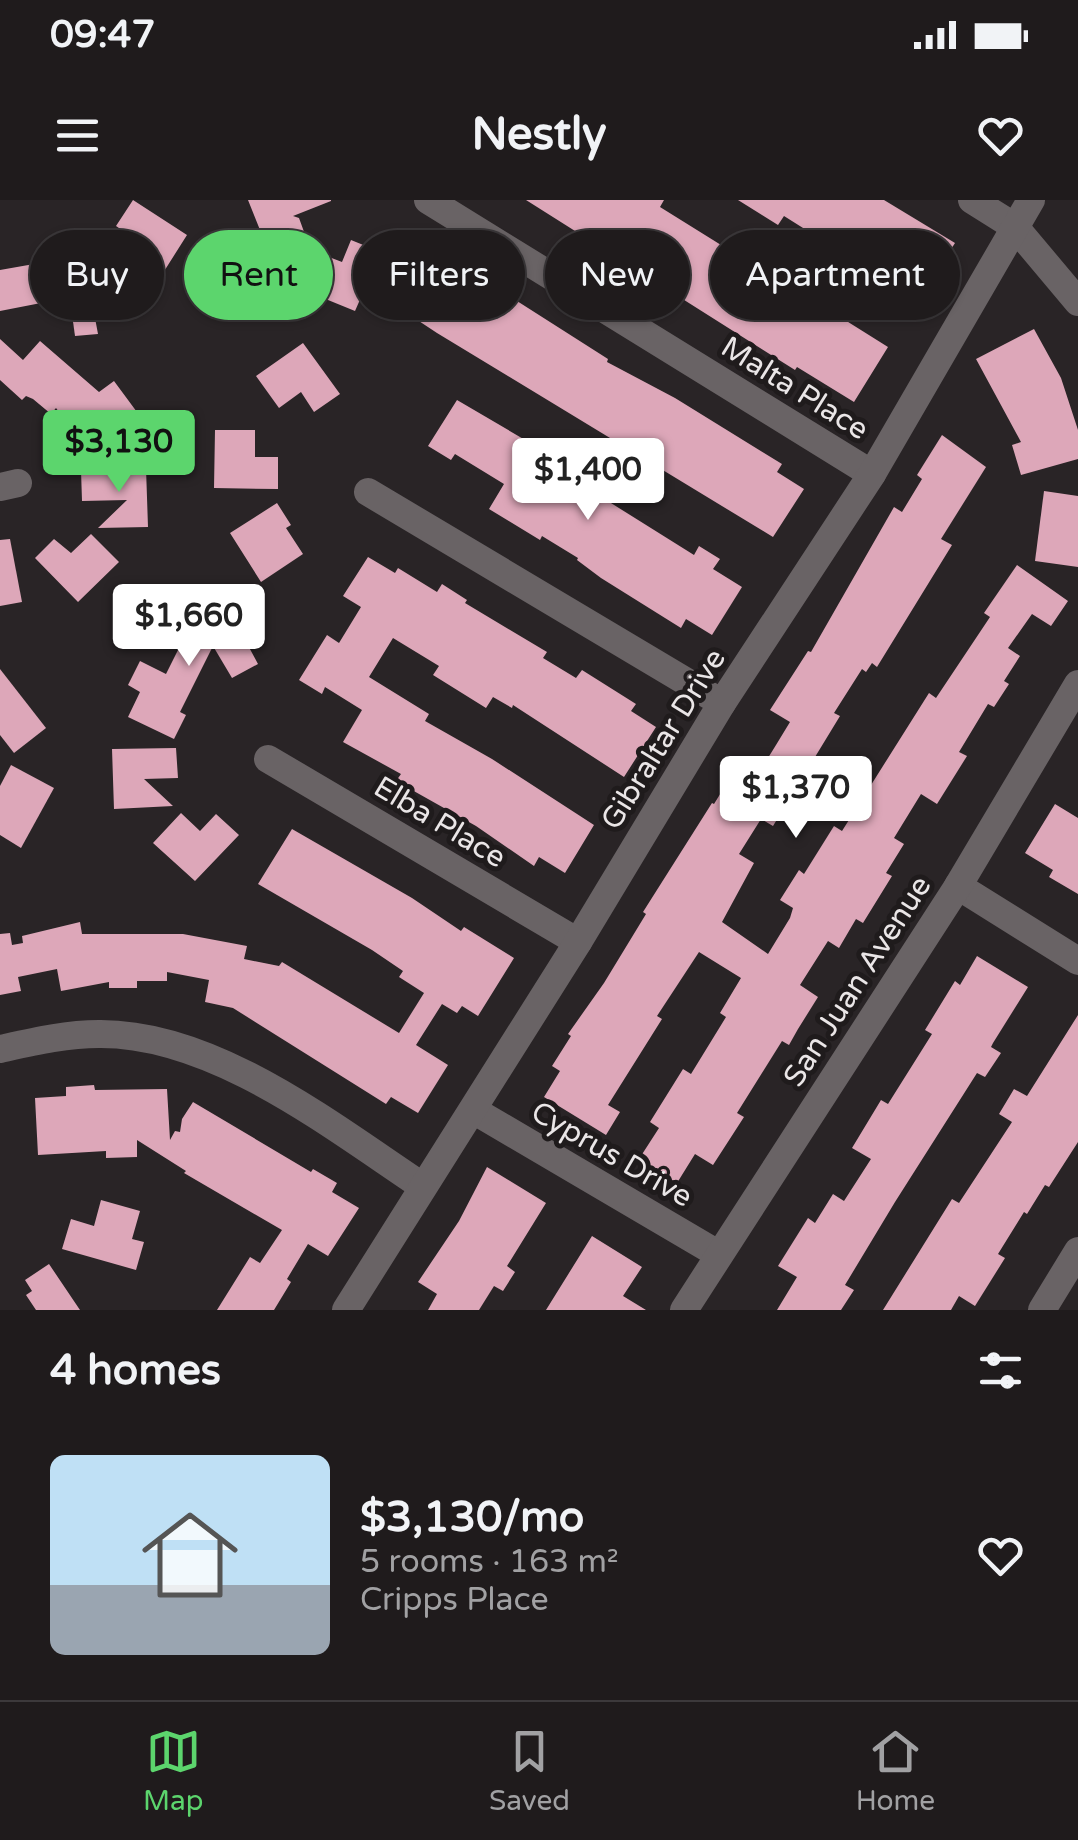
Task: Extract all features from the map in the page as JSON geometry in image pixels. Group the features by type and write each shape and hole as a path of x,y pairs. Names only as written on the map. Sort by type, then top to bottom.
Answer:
{"street":[{"name":"Malta Place","path":"428,200 872,474"},
{"path":"972,200 1015,227 1078,302"},
{"name":"Gibraltar Drive","path":"346,1310 578,942 722,704 872,474 1031,200"},
{"path":"368,492 722,704"},
{"name":"San Juan Avenue","path":"684,1310 958,886 1078,684"},
{"name":"Elba Place","path":"268,759 578,942"},
{"path":"958,886 1078,961"},
{"path":"0,1049 100,1034 164,1041 274,1087 422,1186"},
{"name":"Cyprus Drive","path":"473,1110 718,1254"},
{"path":"1042,1310 1078,1252"}],"building":[{"path":"133,200 184,233 184,240 164,271 164,230 122,230 116,226"},
{"path":"248,200 331,200 293,216 299,218 303,230 260,230"},
{"path":"526,200 664,200 660,207 710,238 710,316 690,304 690,230 573,230"},
{"path":"738,200 884,200 934,230 806,230 784,216 778,225"},
{"path":"353,241 353,310 333,302 333,259 342,262"},
{"path":"30,265 30,305 0,311 0,270"},
{"path":"525,306 608,359 607,362 675,398 782,464 777,472 804,489 773,537 417,320 525,320"},
{"path":"73,320 95,320 98,334 75,336"},
{"path":"716,320 845,320 888,347 854,402 797,367 795,370"},
{"path":"1034,329 1061,378 1078,430 1078,459 1021,475 1012,445 1021,442 976,359"},
{"path":"0,339 23,360 40,341 99,392 114,381 148,427 98,465 56,408 51,414 33,399 26,396 22,400 0,380"},
{"path":"303,343 340,394 314,412 301,392 279,408 256,376"},
{"path":"457,400 573,468 571,478 694,555 699,546 720,559 713,569 742,587 712,635 686,619 681,628 601,578 578,558 489,509 504,484 455,454 451,460 428,446"},
{"path":"215,430 255,430 255,457 278,457 278,489 214,488"},
{"path":"942,435 986,467 941,539 952,545 877,667 872,663 866,672 862,669 834,713 840,716 773,826 761,819 739,854 754,863 722,922 768,954 790,918 793,908 780,900 799,870 804,874 834,826 842,831 929,693 936,698 990,617 984,613 1017,565 1068,601 1051,626 1032,614 1008,648 1020,656 1004,681 1009,684 994,707 988,704 959,752 967,756 937,804 921,794 894,838 904,844 886,873 892,876 863,923 856,919 839,948 828,941 800,985 818,997 789,1045 782,1041 737,1113 744,1117 713,1165 695,1154 677,1183 639,1159 659,1128 650,1122 683,1069 691,1074 726,1017 720,1013 741,978 699,952 657,1016 662,1019 608,1105 620,1112 606,1135 544,1097 560,1071 552,1066 571,1036 568,1034 646,914 643,912 735,770 755,779 790,722 770,710 808,651 811,652 894,507 902,512 922,479 917,475"},
{"path":"146,468 148,527 98,528 127,500 82,501 81,470"},
{"path":"1044,491 1078,496 1078,567 1035,561"},
{"path":"277,503 291,525 286,528 303,554 261,582 230,533"},
{"path":"91,534 119,562 78,602 35,558 54,539 71,553"},
{"path":"10,539 22,602 0,606 0,540"},
{"path":"368,557 395,573 398,568 437,592 442,584 467,600 465,603 547,652 543,658 576,678 582,670 636,704 631,711 656,727 624,777 513,705 512,708 493,697 486,708 433,675 439,666 393,638 369,677 429,714 425,721 594,825 565,873 539,857 534,866 476,826 396,781 401,774 343,742 362,710 325,687 322,694 299,680 327,635 339,643 361,607 343,596"},
{"path":"218,598 223,609 233,606 230,612 258,664 232,678 213,646 180,712 186,715 174,739 128,717 140,692 128,685 140,661 166,674 181,644 177,636 204,622 198,610"},
{"path":"0,669 46,728 14,753 0,735"},
{"path":"176,748 178,778 144,779 173,806 114,809 112,749"},
{"path":"11,765 54,788 21,848 0,835 0,786"},
{"path":"1055,804 1078,818 1078,894 1049,877 1053,870 1025,853"},
{"path":"181,813 200,831 216,814 239,835 195,881 153,843"},
{"path":"292,829 461,931 464,927 514,958 478,1016 462,1006 457,1013 442,1004 416,1045 448,1065 418,1113 391,1097 386,1104 233,1008 205,1002 209,980 167,972 167,981 137,981 137,988 109,988 109,982 61,991 57,969 18,977 21,991 0,995 0,934 10,933 12,945 23,943 22,936 80,922 82,934 183,934 247,946 244,959 279,966 282,962 399,1033 424,993 399,977 403,971 372,950 258,884"},
{"path":"977,956 1028,987 991,1047 1001,1053 985,1077 977,1073 895,1202 845,1285 854,1290 841,1310 777,1310 797,1277 778,1266 808,1218 815,1223 833,1194 844,1201 871,1159 852,1148 881,1100 888,1104 932,1034 925,1030 955,981 960,985"},
{"path":"1078,1015 1078,1142 1049,1187 1045,1185 1027,1214 1024,1212 998,1254 1005,1258 975,1306 959,1296 951,1310 883,1310 952,1199 959,1203 1012,1122 999,1114 1014,1089 1027,1096"},
{"path":"94,1085 95,1090 167,1089 170,1140 175,1131 180,1132 182,1119 193,1102 311,1172 313,1169 337,1183 332,1192 359,1208 328,1256 308,1244 274,1310 217,1310 250,1257 260,1263 282,1230 184,1173 137,1140 137,1157 106,1158 106,1151 38,1155 35,1098 66,1096 66,1087"},
{"path":"487,1167 546,1203 507,1266 515,1272 503,1291 494,1286 479,1310 428,1310 437,1294 418,1282 459,1221"},
{"path":"101,1200 140,1211 132,1239 144,1242 136,1270 62,1249 71,1219 94,1226"},
{"path":"592,1236 642,1267 623,1296 646,1310 546,1310"},
{"path":"49,1264 80,1310 36,1310 26,1295 32,1291 25,1280"}]}
